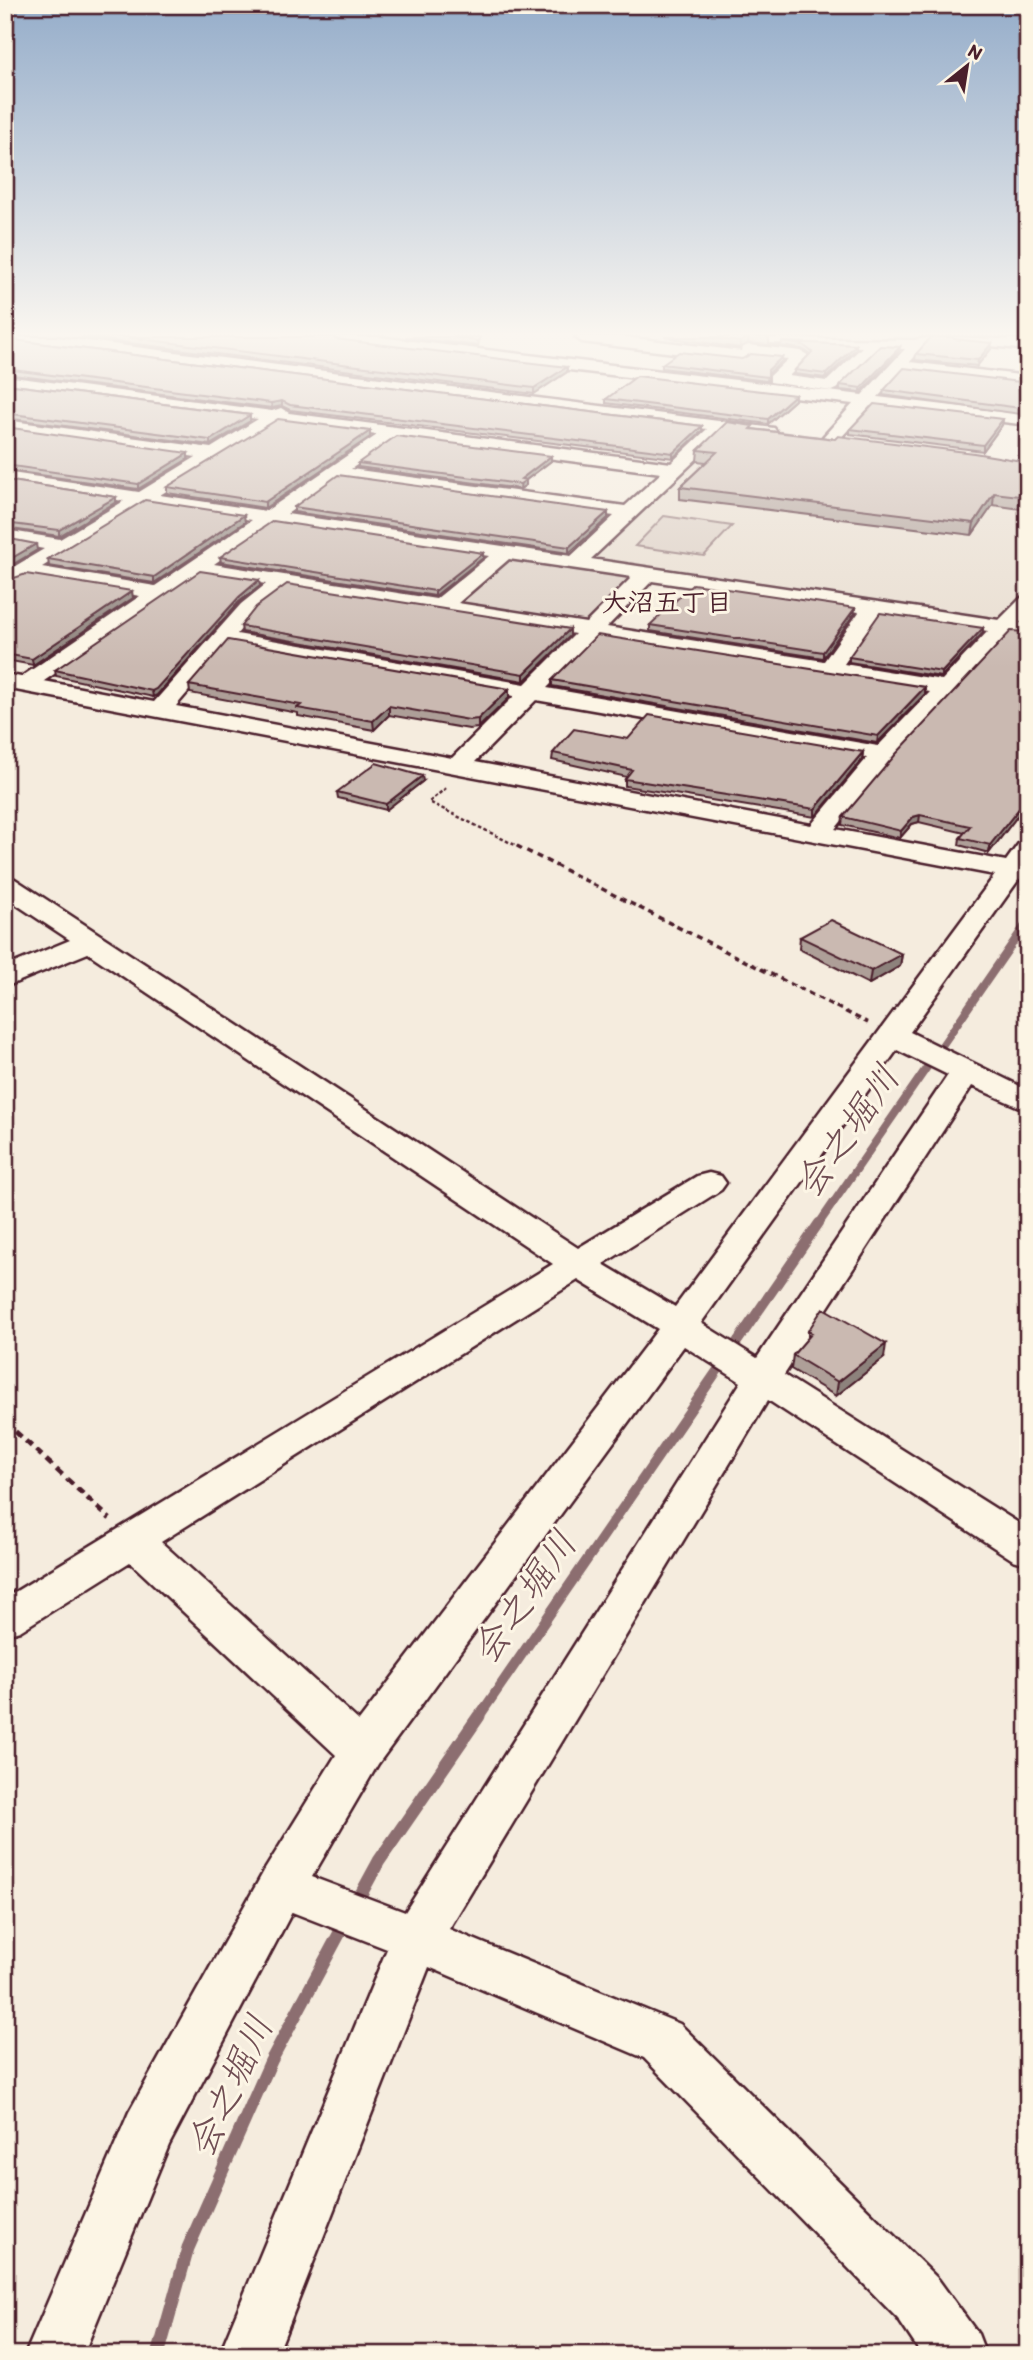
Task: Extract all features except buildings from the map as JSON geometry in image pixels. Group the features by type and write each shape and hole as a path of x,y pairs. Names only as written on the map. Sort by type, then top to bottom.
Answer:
{"street":[{"path":"165,447 215,454"},
{"path":"14,576 226,447"},
{"path":"14,683 161,593 371,447"},
{"path":"418,484 465,447"},
{"path":"502,447 674,469"},
{"path":"574,564 626,512 699,447"},
{"path":"335,472 626,512"},
{"path":"5,477 503,554 1016,629"},
{"path":"5,536 64,545"},
{"path":"440,606 503,554"},
{"path":"195,567 949,688"},
{"path":"464,766 530,693 646,575"},
{"path":"14,576 161,593"},
{"path":"160,710 248,608 284,580"},
{"path":"818,833 884,754 949,688 1016,629 1028,602"},
{"path":"830,668 872,608"},
{"path":"224,638 884,754"},
{"path":"14,683 818,833 1023,864 362,1751 281,1886 148,2130 54,2355"},
{"path":"5,885 578,1264 763,1378 1028,1549"},
{"path":"5,978 90,942"},
{"path":"893,1036 1028,1102"},
{"path":"248,2355 407,1935 763,1378 967,1070"},
{"path":"5,1619 709,1183"},
{"path":"134,1541 362,1751"},
{"path":"281,1886 663,2041 918,2299 957,2355"}],"path":[{"path":"464,766 429,802 893,1036"},
{"path":"5,1422 134,1541"}],"shaded area":[{"path":"700,447 875,447 1028,468 1028,589 1000,620 591,560"},
{"path":"664,516 732,526 704,556 635,546"},
{"path":"507,557 633,576 586,623 456,603"}],"waterway":[{"name":"会之堀川","path":"818,1225 1028,921"},
{"name":"会之堀川","path":"478,1718 819,1223"},
{"name":"会之堀川","path":"355,1905 379,1861 479,1716"},
{"name":"会之堀川","path":"158,2355 188,2248 271,2061 345,1923"}],"district":[{"name":"大沼五丁目","path":"667,602"}]}
